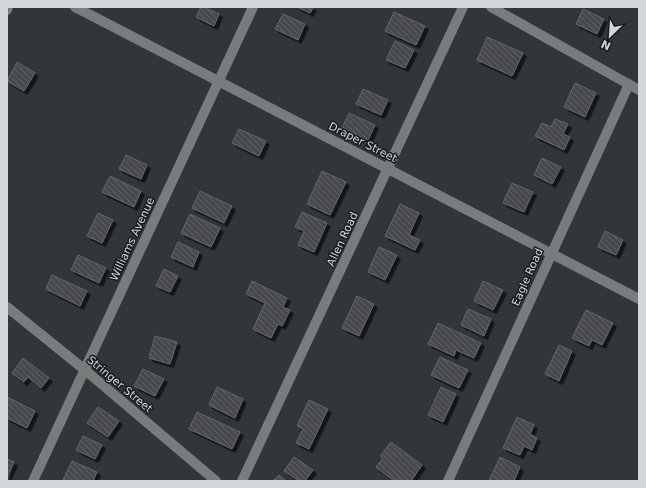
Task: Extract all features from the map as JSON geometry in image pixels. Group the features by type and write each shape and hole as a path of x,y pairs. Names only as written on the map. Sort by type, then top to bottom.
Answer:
{"street":[{"name":"Draper Street","path":"75,7 639,299"},
{"name":"Williams Avenue","path":"33,481 253,7"},
{"name":"Allen Road","path":"242,481 463,7"},
{"path":"491,7 639,90"},
{"name":"Eagle Road","path":"448,481 550,254 629,84"},
{"name":"Stringer Street","path":"7,306 216,481"}],"building":[{"path":"201,7 219,14 214,26 196,17"},
{"path":"297,7 313,7 310,13"},
{"path":"583,9 604,19 597,34 576,24"},
{"path":"394,12 425,26 416,45 385,31"},
{"path":"283,14 305,24 298,40 275,29"},
{"path":"487,37 523,53 512,76 477,60"},
{"path":"395,41 414,50 405,68 386,60"},
{"path":"17,62 35,73 24,91 7,81"},
{"path":"575,83 596,93 585,117 564,107"},
{"path":"363,89 388,100 381,115 356,104"},
{"path":"349,113 375,125 368,140 342,128"},
{"path":"555,119 568,124 563,134 570,137 564,150 535,136 542,123 551,127"},
{"path":"239,129 266,141 259,156 232,143"},
{"path":"126,155 147,165 141,179 119,169"},
{"path":"542,158 561,167 552,184 534,175"},
{"path":"322,171 346,182 330,215 307,204"},
{"path":"110,176 141,191 134,207 102,192"},
{"path":"512,183 533,192 524,212 503,203"},
{"path":"200,191 232,206 224,223 192,208"},
{"path":"400,204 419,213 409,235 420,240 415,250 385,236"},
{"path":"302,212 327,223 314,252 298,245 304,231 295,227"},
{"path":"98,213 113,220 102,243 87,236"},
{"path":"190,214 220,228 211,247 181,233"},
{"path":"605,231 623,240 616,255 598,247"},
{"path":"178,242 199,252 193,267 171,257"},
{"path":"379,247 397,255 385,280 368,272"},
{"path":"78,255 106,268 99,283 71,270"},
{"path":"164,269 178,276 170,292 156,286"},
{"path":"52,275 87,291 80,306 46,289"},
{"path":"252,281 287,298 283,307 290,310 282,326 278,324 271,338 253,329 265,303 246,294"},
{"path":"483,281 503,290 493,310 474,301"},
{"path":"357,296 374,304 359,336 342,328"},
{"path":"468,309 491,319 484,336 461,325"},
{"path":"586,310 613,323 602,345 592,340 589,346 572,338"},
{"path":"438,323 481,343 474,358 456,350 454,356 428,344"},
{"path":"155,336 177,342 170,364 149,358"},
{"path":"559,345 572,351 559,381 545,374"},
{"path":"440,357 468,370 459,388 431,375"},
{"path":"23,358 49,378 41,388 28,377 24,382 12,373"},
{"path":"143,369 164,379 155,396 134,386"},
{"path":"217,387 243,399 235,418 209,405"},
{"path":"441,387 456,394 443,422 428,415"},
{"path":"7,397 35,411 27,428 7,418"},
{"path":"309,400 328,409 309,449 296,443 303,429 297,426"},
{"path":"98,407 119,421 108,437 87,423"},
{"path":"197,412 240,432 232,449 189,429"},
{"path":"517,417 534,425 530,434 537,438 532,450 524,446 520,455 503,448"},
{"path":"83,436 102,445 95,459 76,450"},
{"path":"391,442 422,465 411,481 394,481 376,467 383,458 380,456"},
{"path":"294,457 313,470 305,481 299,481 284,471"},
{"path":"500,457 520,467 514,481 489,481"},
{"path":"7,459 14,462 7,478"},
{"path":"72,461 97,472 93,481 63,480"},
{"path":"279,475 286,481 273,481"}]}
